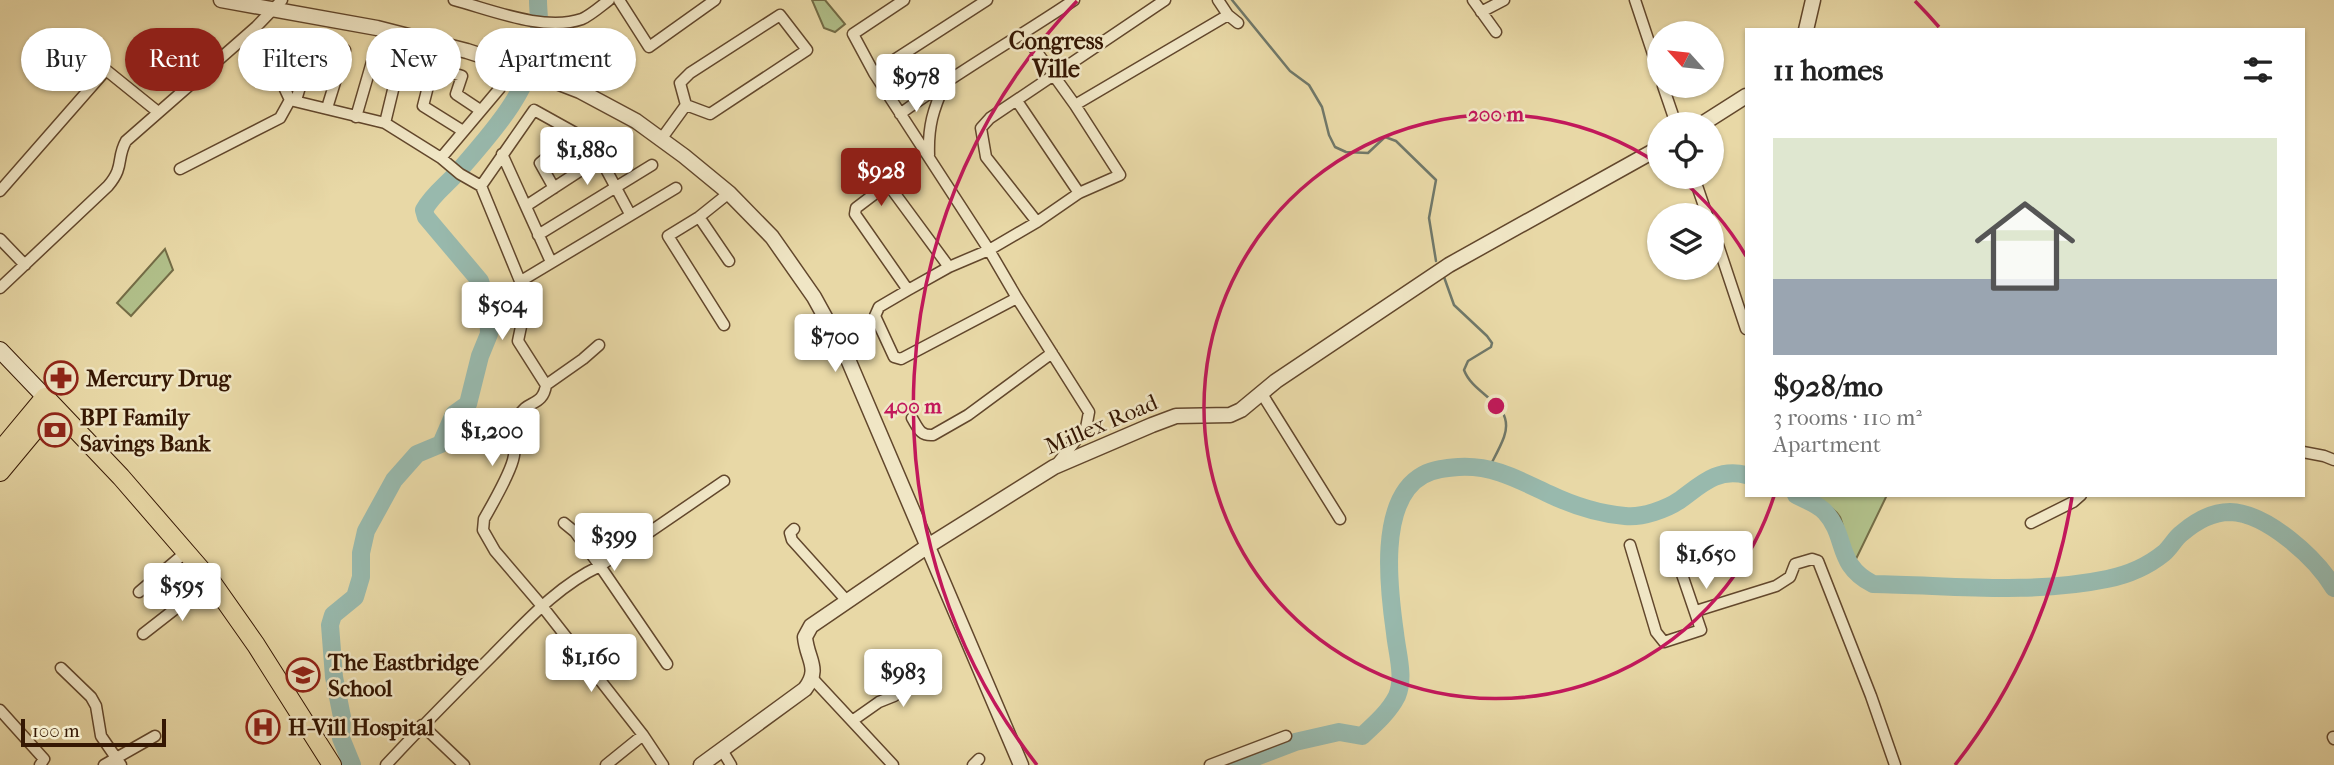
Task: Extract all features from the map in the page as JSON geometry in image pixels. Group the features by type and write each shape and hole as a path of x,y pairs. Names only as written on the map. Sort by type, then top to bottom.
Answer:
{"main road":[{"path":"0,350 211,581 256,645 332,765"},
{"path":"0,451 49,402"},
{"path":"0,472 49,402"}],"street":[{"path":"221,0 277,5 377,28 528,70 580,91 636,121 662,138 729,193 772,237 814,298 847,357 1021,765"},
{"path":"454,0 553,23 583,18 608,0"},
{"path":"619,0 649,47 715,0"},
{"path":"904,0 853,34 874,74 989,250 1089,412 1086,428 1054,467"},
{"path":"874,74 987,0"},
{"path":"900,114 946,81 1074,0"},
{"path":"1037,222 986,157 981,128 990,118 1166,0"},
{"path":"1218,0 1228,15 1238,23"},
{"path":"1473,0 1496,32"},
{"path":"1481,12 1504,0"},
{"path":"1635,0 1647,36"},
{"path":"1806,28 1813,0"},
{"path":"0,288 108,186 121,167 121,154 126,141 256,27 277,5"},
{"path":"780,15 807,50 710,114 686,105 680,83 690,73 780,15"},
{"path":"1075,105 1228,15"},
{"path":"256,27 293,100 386,123 481,186 527,298 518,341 546,385 545,393 537,403 526,406 520,413 513,463 484,520 483,530 495,551 643,734 663,765"},
{"path":"1017,298 901,359 894,357 875,316 879,307 908,290 949,267 989,250 1079,193 1119,176 1075,105 1024,34"},
{"path":"463,131 424,106 433,68 462,76 457,93 480,110"},
{"path":"0,191 106,70 158,111"},
{"path":"929,157 928,129 946,81"},
{"path":"356,117 366,83"},
{"path":"180,169 280,118 296,91"},
{"path":"327,108 332,91"},
{"path":"386,123 393,91"},
{"path":"441,158 497,91"},
{"path":"1721,112 1745,97"},
{"path":"1017,101 1079,193"},
{"path":"662,138 686,105"},
{"path":"481,186 534,110 588,140 629,214"},
{"path":"554,188 540,163 576,133"},
{"path":"526,206 621,144"},
{"path":"502,154 551,262"},
{"name":"Millex Road","path":"813,679 813,666 805,637 811,626 928,546 1054,467 1176,416 1230,415 1241,410 1276,381 1449,265 1647,155"},
{"path":"538,236 652,165"},
{"path":"908,290 855,214 856,208 885,186 890,187 949,267"},
{"path":"521,281 676,188"},
{"path":"724,325 668,236 699,217 729,193"},
{"path":"699,217 729,261"},
{"path":"0,239 25,265"},
{"path":"1724,263 1745,326"},
{"path":"546,385 600,345"},
{"path":"912,418 920,433 933,435 968,415 1052,353"},
{"path":"1262,394 1340,519"},
{"path":"2305,452 2329,458 2334,448"},
{"path":"386,765 542,606 585,573 600,566 724,481"},
{"path":"2031,523 2079,497"},
{"path":"564,523 575,532 600,566 667,664"},
{"path":"794,528 790,533 792,540 847,601"},
{"path":"1630,545 1660,640 1668,642 1701,631 1674,551"},
{"path":"139,592 186,552"},
{"path":"1696,611 1770,589 1790,577 1795,564 1812,559 1818,561 1895,765"},
{"path":"143,634 211,581"},
{"path":"852,721 879,702 894,696 931,666"},
{"path":"61,668 91,697 96,706 101,736 119,761"},
{"path":"701,765 795,698 813,679 893,765"},
{"path":"0,710 42,762"},
{"path":"422,726 464,765"},
{"path":"606,765 643,734"},
{"path":"104,765 119,761 155,736"},
{"path":"1210,765 1286,736"},
{"path":"722,750 731,765"}],"green space":[{"path":"812,0 825,0 845,24 835,32 824,28"},
{"path":"165,249 173,270 131,316 117,303"},
{"path":"1810,497 1886,497 1856,559 1849,549 1838,513"}],"waterway":[{"path":"352,765 341,738 342,717 334,677 330,625 333,615 355,597 361,577 361,553 366,531 394,480 417,454 441,444 454,414 468,404 480,356 489,334 488,305 480,281 426,217 424,210 483,143 520,91 535,53 539,28 538,0"},
{"path":"1232,0 1290,71 1309,85 1322,107 1335,147 1346,152 1368,153 1385,137 1396,141 1436,180 1429,218 1436,261"},
{"path":"1444,277 1454,305 1492,343 1491,347 1468,361 1464,370 1469,379 1504,416 1504,437 1489,468"},
{"path":"1235,765 1295,742 1339,732 1362,736 1394,702 1399,689 1400,673 1390,594 1389,548 1398,504 1408,487 1423,475 1450,468 1483,468 1577,505 1606,513 1632,516 1668,507 1718,476 1736,473 1745,475"},
{"path":"1800,497 1825,512 1837,531 1847,559 1861,576 1873,584 2019,588 2107,579 2151,562 2198,521 2210,515 2230,512 2259,520 2289,539 2315,564 2334,588"}],"place":[{"name":"Mercury Drug","path":"61,378"},
{"name":"BPI Family Savings Bank","path":"55,430"},
{"name":"The Eastbridge School","path":"303,675"},
{"name":"H-Vill Hospital","path":"263,727"}],"district":[{"name":"Congress Ville","path":"1056,55"}]}
